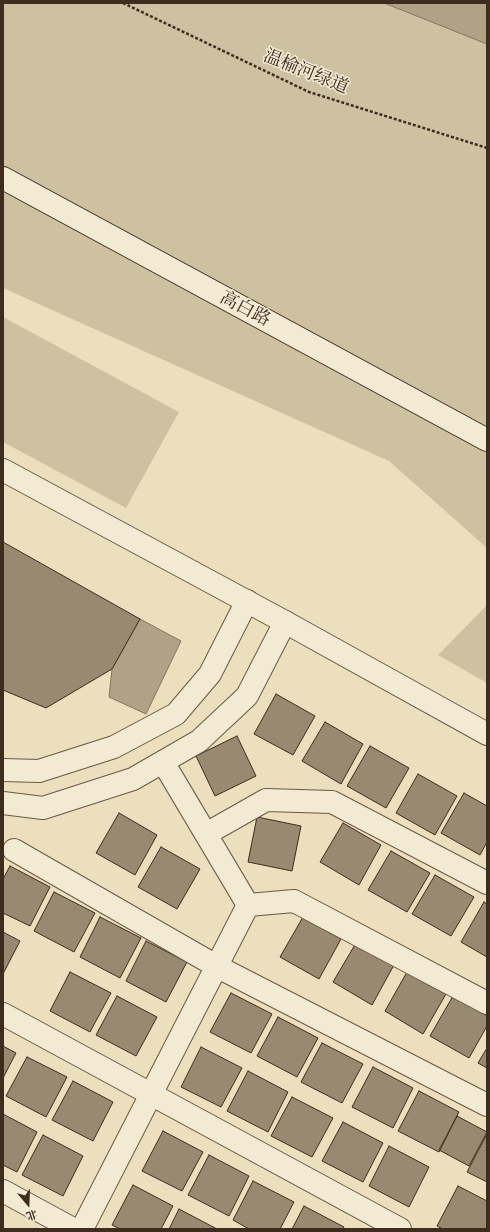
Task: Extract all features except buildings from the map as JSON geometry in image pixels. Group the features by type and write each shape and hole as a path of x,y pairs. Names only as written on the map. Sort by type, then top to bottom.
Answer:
{"street":[{"name":"高白路","path":"3,178 487,440"},
{"path":"3,470 247,601 487,734"},
{"path":"3,770 39,770 114,747 176,714 210,674 247,601"},
{"path":"3,803 43,808 133,779 199,741 247,696 285,622"},
{"path":"163,762 248,905"},
{"path":"206,834 266,800 332,802 487,883"},
{"path":"14,850 218,967 487,1105"},
{"path":"248,905 294,900 487,1003"},
{"path":"82,1229 218,967 248,905"},
{"path":"3,1014 400,1229"},
{"path":"3,1191 73,1229"}],"path":[{"name":"温榆河绿道","path":"123,3 310,92 487,148"}],"shaded area":[{"path":"3,3 384,3 487,44 487,548 389,461 3,288"},
{"path":"384,3 487,3 487,44"},
{"path":"3,317 179,412 126,508 3,442"},
{"path":"487,605 487,683 438,655"},
{"path":"140,619 181,641 146,714 109,697 112,669"}]}
